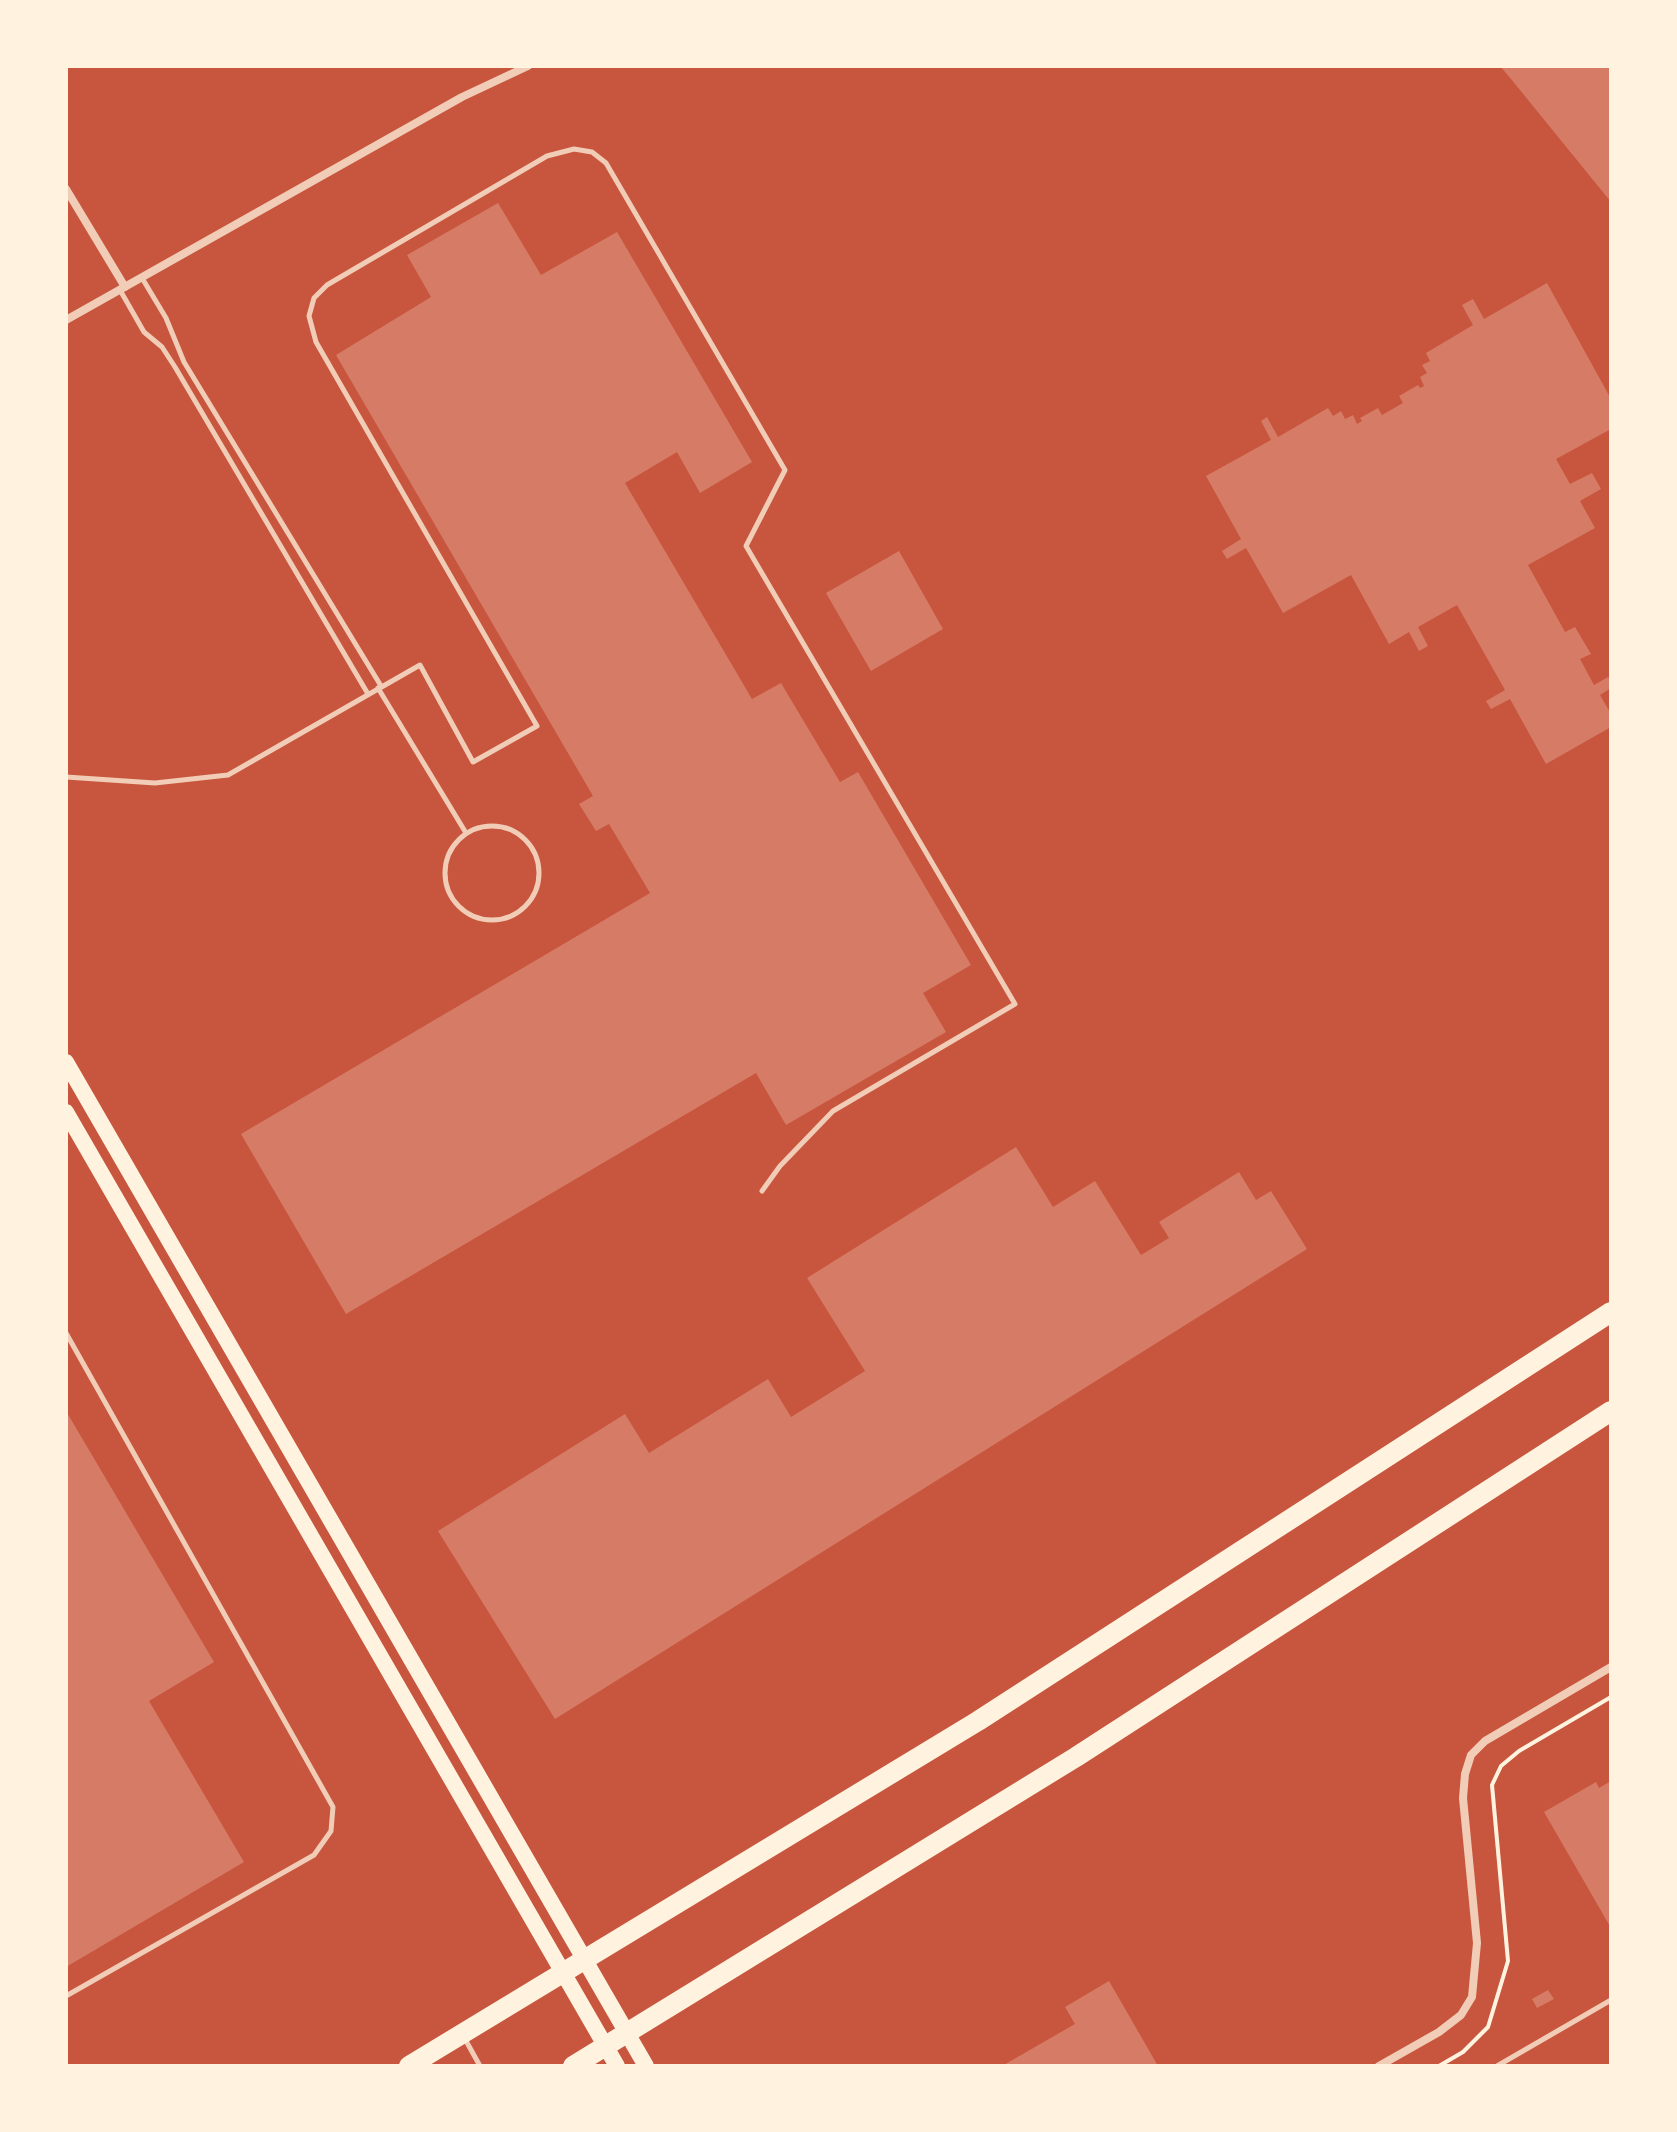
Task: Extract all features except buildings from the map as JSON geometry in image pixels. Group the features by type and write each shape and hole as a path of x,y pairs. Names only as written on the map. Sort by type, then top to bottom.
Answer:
{"highway":[{"path":"409,2066 1004,1704 1611,1312"},
{"path":"578,2063 1076,1757 1611,1411"}],"main road":[{"path":"66,1062 646,2066"},
{"path":"66,1112 617,2066"}],"street":[{"path":"66,320 462,97 528,66"},
{"path":"66,189 122,288"},
{"path":"1379,2066 1439,2032 1461,2015 1472,1997 1477,1943 1463,1798 1465,1774 1471,1755 1485,1741 1611,1667"}],"lane":[{"path":"66,777 176,783 228,775 420,665 473,762 537,726 309,325 311,307 327,285 547,156 574,149 592,152 606,163 785,470 746,546 1015,1004 833,1111 780,1166 762,1191"},
{"path":"141,277 166,318 184,362 466,833"},
{"path":"122,288 144,332 162,347 175,367 368,694"},
{"path":"489,826 501,827 512,830 530,845 539,867 539,879 530,901 512,916 501,920 478,919 457,906 450,897 445,883 448,855 466,833 489,826"},
{"path":"66,1333 333,1807 331,1831 314,1855 66,1996"},
{"path":"1497,2066 1611,2000"},
{"path":"462,2035 480,2066"}],"path":[{"path":"1439,2066 1463,2052 1488,2027 1508,1961 1492,1785 1501,1766 1519,1751 1611,1697"}]}
